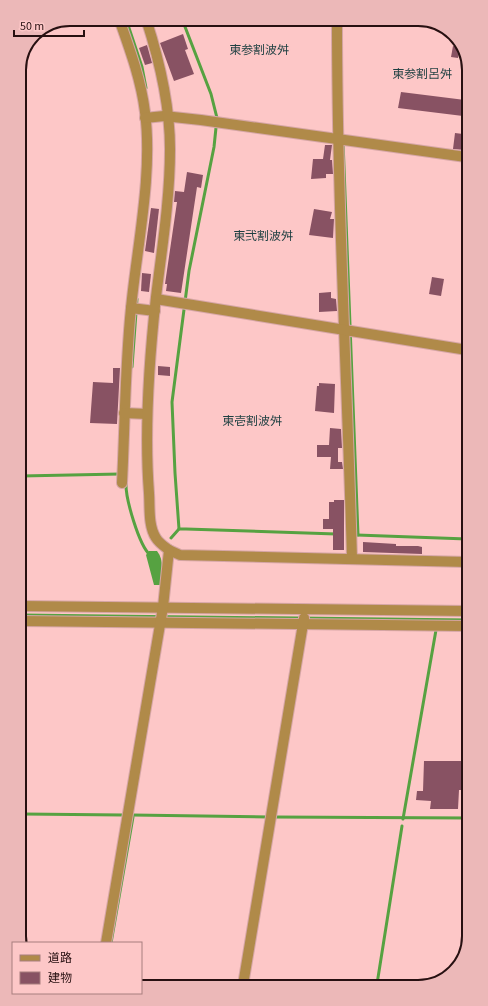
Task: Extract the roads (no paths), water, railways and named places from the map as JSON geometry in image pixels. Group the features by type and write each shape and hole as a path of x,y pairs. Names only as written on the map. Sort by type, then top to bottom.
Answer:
{"street":[{"path":"121,26 136,67 149,117 122,477"},
{"path":"148,26 166,89 169,116 170,150 167,214 156,299 147,414 148,482 151,521 156,538 169,550 180,554 462,562"},
{"path":"337,26 349,330 352,559"},
{"path":"149,117 169,116 218,122 341,141 462,156"},
{"path":"156,299 462,349"},
{"path":"134,308 155,311"},
{"path":"127,413 147,414"},
{"path":"106,942 161,616 169,550"},
{"path":"26,606 161,616 462,626"},
{"path":"26,621 161,616 303,620 443,616 462,612"},
{"path":"244,980 303,620"}],"waterway":[{"path":"128,26 142,67 146,88"},
{"path":"179,529 172,402 189,271 214,147 217,118 211,94 185,26"},
{"path":"343,141 358,535"},
{"path":"132,367 137,299"},
{"path":"26,476 120,474"},
{"path":"126,482 130,509 137,532 141,542 150,555"},
{"path":"171,538 179,529 336,534"},
{"path":"357,535 462,539"},
{"path":"26,615 462,620"},
{"path":"403,819 436,630"},
{"path":"26,814 123,815"},
{"path":"132,815 268,817"},
{"path":"111,942 133,817"},
{"path":"274,817 462,818"},
{"path":"378,980 402,826"}],"district":[{"name":"東参割波舛","path":"259,50"},
{"name":"東参割呂舛","path":"422,74"},
{"name":"東弐割波舛","path":"263,236"},
{"name":"東壱割波舛","path":"252,421"}]}
